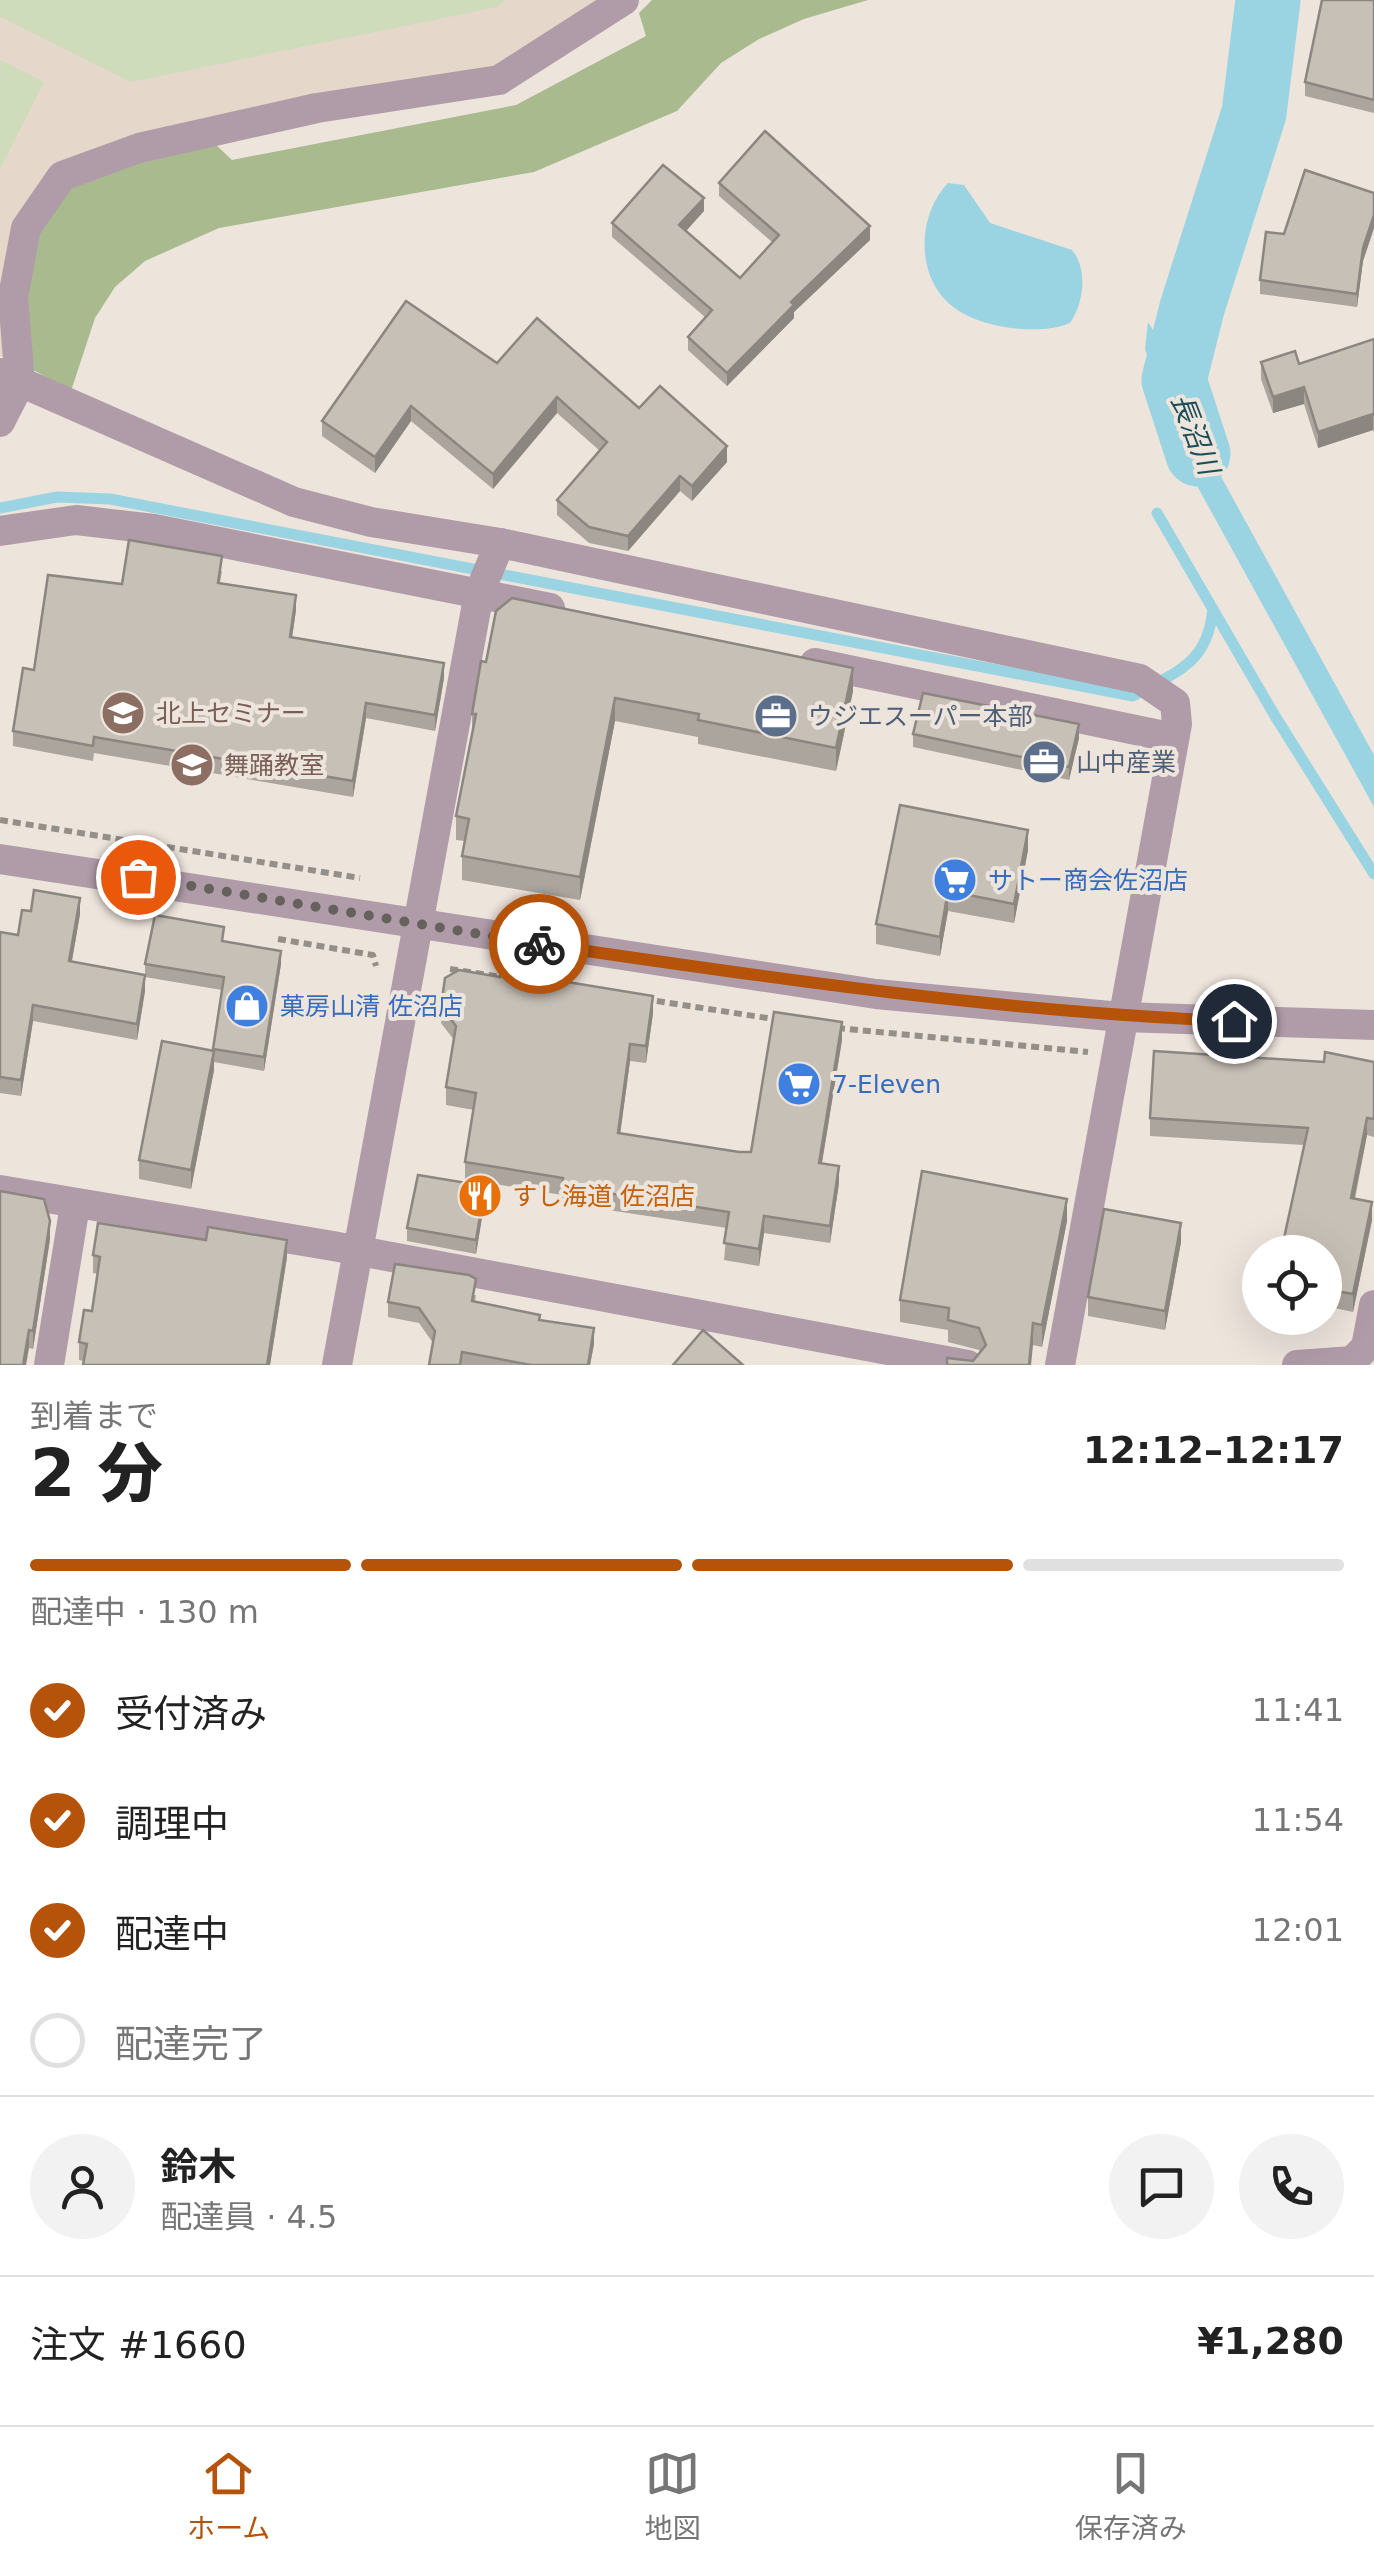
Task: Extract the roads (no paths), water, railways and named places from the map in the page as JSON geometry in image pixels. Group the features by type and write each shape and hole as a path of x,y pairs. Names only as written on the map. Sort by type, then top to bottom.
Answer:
{"street":[{"path":"0,422 10,378 13,297 26,228 62,176 139,148 246,124 499,80 571,38 624,0"},
{"path":"10,378 156,438 294,502 370,522 500,543 1140,678 1175,704 1174,738 1060,1365"},
{"path":"0,531 76,520 154,529 574,613"},
{"path":"337,1365 479,593 500,543"},
{"path":"784,657 1174,738"},
{"path":"0,859 71,866 420,926 876,994 1121,1017 1374,1025"},
{"path":"0,1190 358,1251 968,1365"},
{"path":"49,1365 75,1205"},
{"path":"1297,1365 1352,1361 1366,1347 1374,1304"}],"water":[{"path":"948,183 964,185 990,223 1072,250 1080,267 1082,286 1070,323 1044,329 996,325 967,316 943,297 927,266 925,248 930,213"},
{"path":"1148,322 1189,388 1192,413 1213,462 1374,755 1374,807 1185,464 1145,349"}],"waterway":[{"name":"長沼川","path":"1198,454 1174,380 1192,308 1254,113 1268,0"},
{"path":"0,508 57,497 110,499 1133,696 1197,655 1210,628 1213,609"},
{"path":"1157,513 1275,716 1374,874"}],"place":[{"name":"北上セミナー","path":"123,713"},
{"name":"ウジエスーパー本部","path":"776,716"},
{"name":"山中産業","path":"1044,762"},
{"name":"舞踊教室","path":"192,765"},
{"name":"サトー商会佐沼店","path":"955,880"},
{"name":"菓房山清 佐沼店","path":"247,1006"},
{"name":"7-Eleven","path":"799,1084"},
{"name":"すし海道 佐沼店","path":"480,1196"}]}
